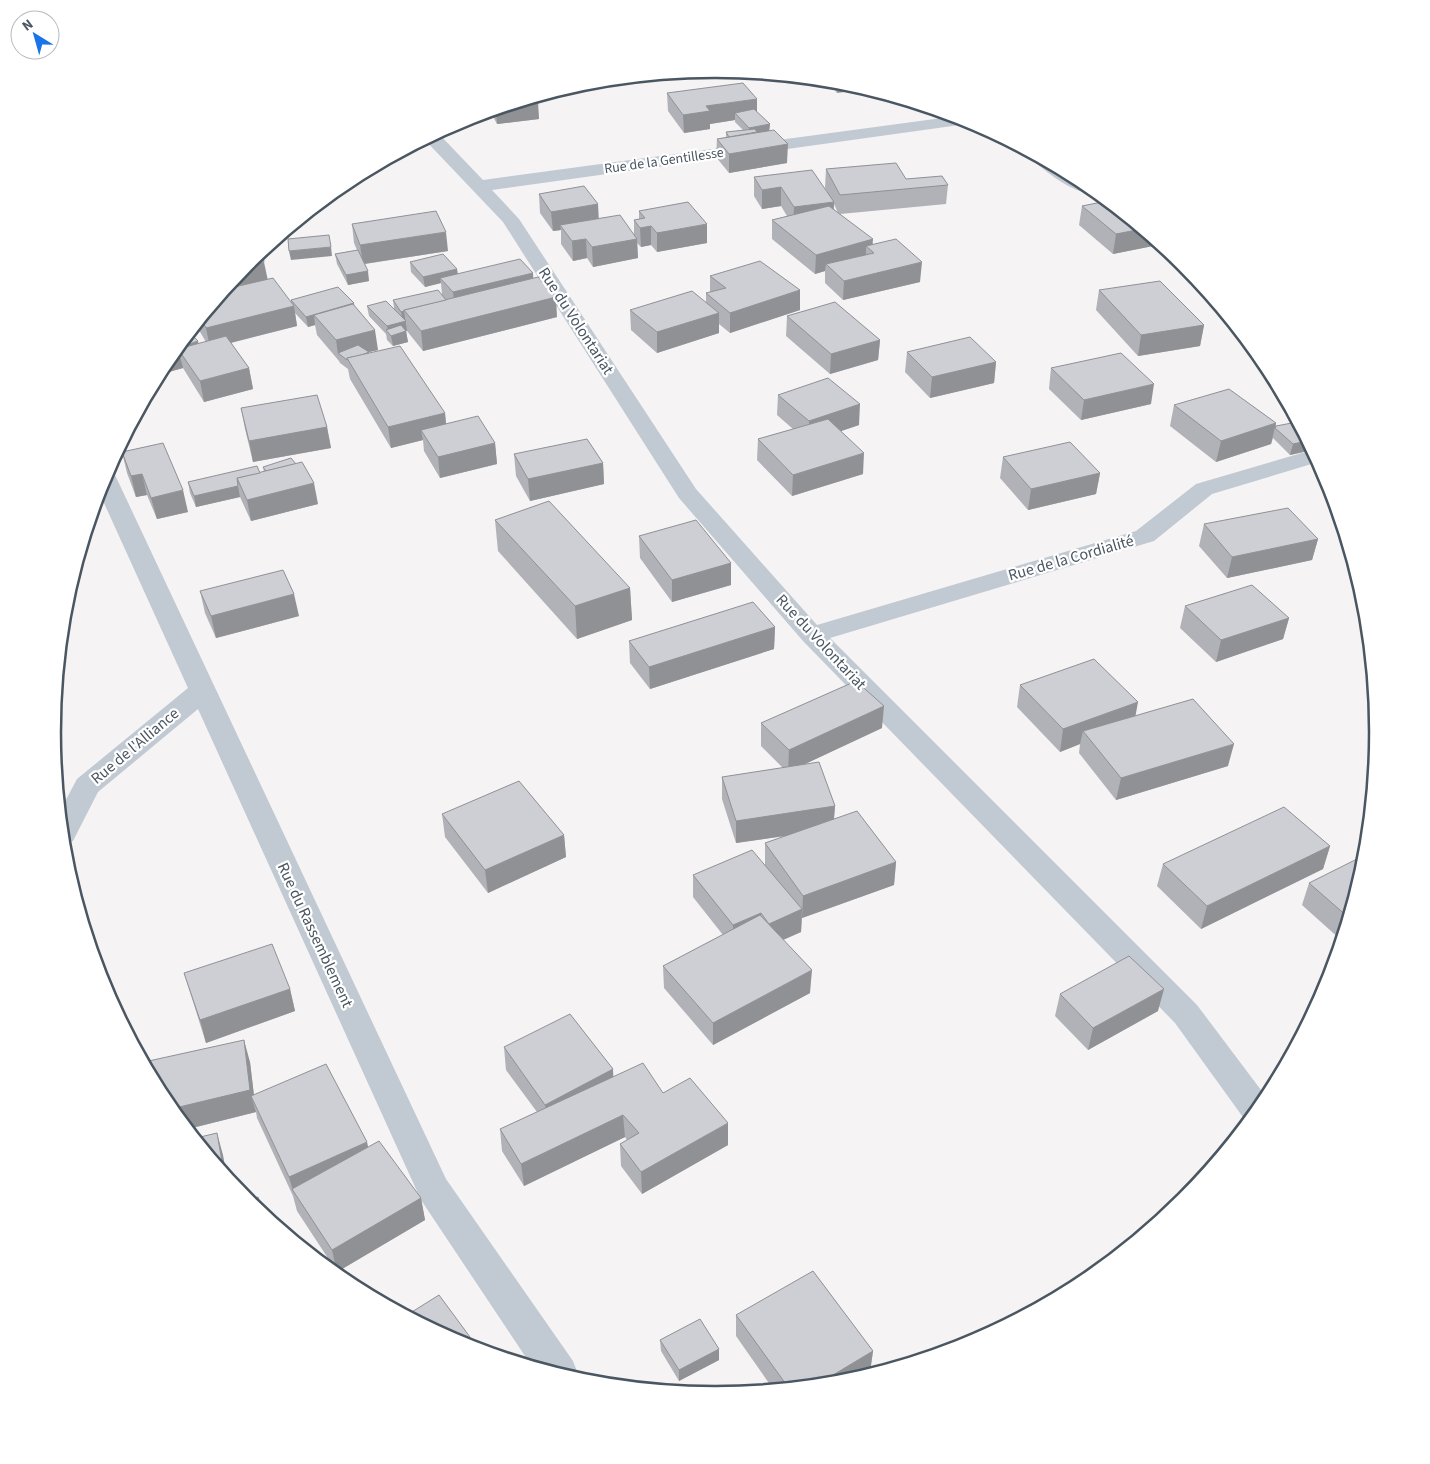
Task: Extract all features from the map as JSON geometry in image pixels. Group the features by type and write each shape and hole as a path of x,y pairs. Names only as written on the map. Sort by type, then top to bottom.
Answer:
{"street":[{"name":"Rue de la Gentillesse","path":"479,186 950,122"},
{"name":"Rue du Volontariat","path":"436,141 510,219 687,493 812,635 1186,1014 1253,1103"},
{"name":"Rue de la Cordialité","path":"812,635 1145,536 1204,489 1308,458"},
{"name":"Rue du Rassemblement","path":"109,488 433,1189 553,1365"},
{"name":"Rue de l'Alliance","path":"68,822 86,786 202,691"}],"building":[{"path":"743,83 757,99 706,106 710,111 683,115 667,93"},
{"path":"754,109 770,124 749,128 735,113"},
{"path":"755,129 757,132 729,137 726,132"},
{"path":"774,130 788,144 729,154 717,139"},
{"path":"896,163 906,179 942,176 948,185 840,195 826,169"},
{"path":"812,170 834,202 794,207 781,187 762,190 754,177"},
{"path":"584,186 598,204 551,212 539,194"},
{"path":"688,202 707,224 657,233 651,226 640,228 634,220 645,218 639,211"},
{"path":"1099,203 1134,230 1116,234 1082,206"},
{"path":"829,206 873,239 816,255 772,220"},
{"path":"436,211 446,232 360,245 352,224"},
{"path":"620,215 637,239 592,247 586,239 572,241 560,225"},
{"path":"329,235 331,247 289,251 288,239"},
{"path":"896,239 922,262 844,281 826,264 874,253 866,246"},
{"path":"358,250 368,271 346,275 335,254"},
{"path":"443,254 457,269 423,277 410,262"},
{"path":"520,259 533,273 453,292 440,278"},
{"path":"760,261 800,290 730,313 706,293 726,288 710,276"},
{"path":"538,277 556,297 421,331 404,310"},
{"path":"273,278 294,306 206,328 204,324 237,286"},
{"path":"1160,281 1204,325 1141,335 1099,290"},
{"path":"338,287 354,303 306,317 291,300"},
{"path":"438,290 446,300 401,312 393,300"},
{"path":"692,291 719,313 657,332 630,310"},
{"path":"386,301 406,321 387,326 367,306"},
{"path":"835,302 880,340 831,354 787,316"},
{"path":"353,304 375,330 336,340 314,315"},
{"path":"401,325 406,331 391,336 386,330"},
{"path":"226,336 249,368 200,381 182,354 187,347"},
{"path":"194,337 198,341 189,344"},
{"path":"970,337 996,362 932,377 907,352"},
{"path":"358,345 369,352 347,358 347,360 338,353"},
{"path":"400,346 445,413 388,427 347,358"},
{"path":"1121,353 1154,384 1084,400 1051,368"},
{"path":"828,378 860,404 809,421 778,395"},
{"path":"1229,389 1276,423 1221,441 1174,405"},
{"path":"317,395 327,427 249,441 241,408"},
{"path":"478,416 495,443 438,457 421,430"},
{"path":"828,419 864,453 793,475 758,439"},
{"path":"1291,423 1301,442 1293,444 1275,428 1276,426"},
{"path":"587,439 603,463 528,479 514,454"},
{"path":"1070,442 1100,473 1031,489 1003,457"},
{"path":"163,443 183,490 151,498 142,474 131,476 123,455 125,451"},
{"path":"291,458 296,464 266,471 263,467"},
{"path":"302,462 314,483 247,500 237,478"},
{"path":"257,466 260,473 237,478 238,486 194,496 188,482"},
{"path":"549,501 630,588 575,606 495,520"},
{"path":"1288,508 1318,539 1232,557 1204,524"},
{"path":"696,520 731,563 672,580 639,536"},
{"path":"283,570 294,594 211,616 200,591"},
{"path":"1252,585 1289,618 1221,640 1185,606"},
{"path":"753,602 775,627 649,667 629,641"},
{"path":"1094,659 1138,702 1063,729 1020,685"},
{"path":"856,681 884,706 789,750 761,723"},
{"path":"1193,699 1234,744 1121,778 1083,731"},
{"path":"819,762 835,806 736,821 722,777"},
{"path":"519,781 564,835 485,870 442,814"},
{"path":"1284,807 1330,846 1207,906 1163,864"},
{"path":"857,811 896,862 803,896 765,843"},
{"path":"752,850 802,909 769,924 761,913 733,925 693,875"},
{"path":"1356,859 1343,912 1309,883"},
{"path":"760,915 812,970 713,1023 663,966"},
{"path":"272,944 290,989 200,1020 184,973"},
{"path":"1129,956 1164,989 1093,1028 1060,994"},
{"path":"570,1014 613,1069 545,1105 504,1047"},
{"path":"244,1040 250,1090 180,1107 150,1061"},
{"path":"643,1063 663,1093 690,1078 728,1123 641,1172 620,1144 639,1133 623,1115 521,1164 500,1129"},
{"path":"326,1064 367,1142 289,1177 251,1096"},
{"path":"217,1133 222,1162 201,1137"},
{"path":"379,1141 421,1198 332,1250 292,1189"},
{"path":"813,1271 873,1351 834,1374 784,1382 736,1315"},
{"path":"439,1295 470,1337 465,1336 413,1311"},
{"path":"700,1319 719,1349 679,1370 660,1340"}]}
